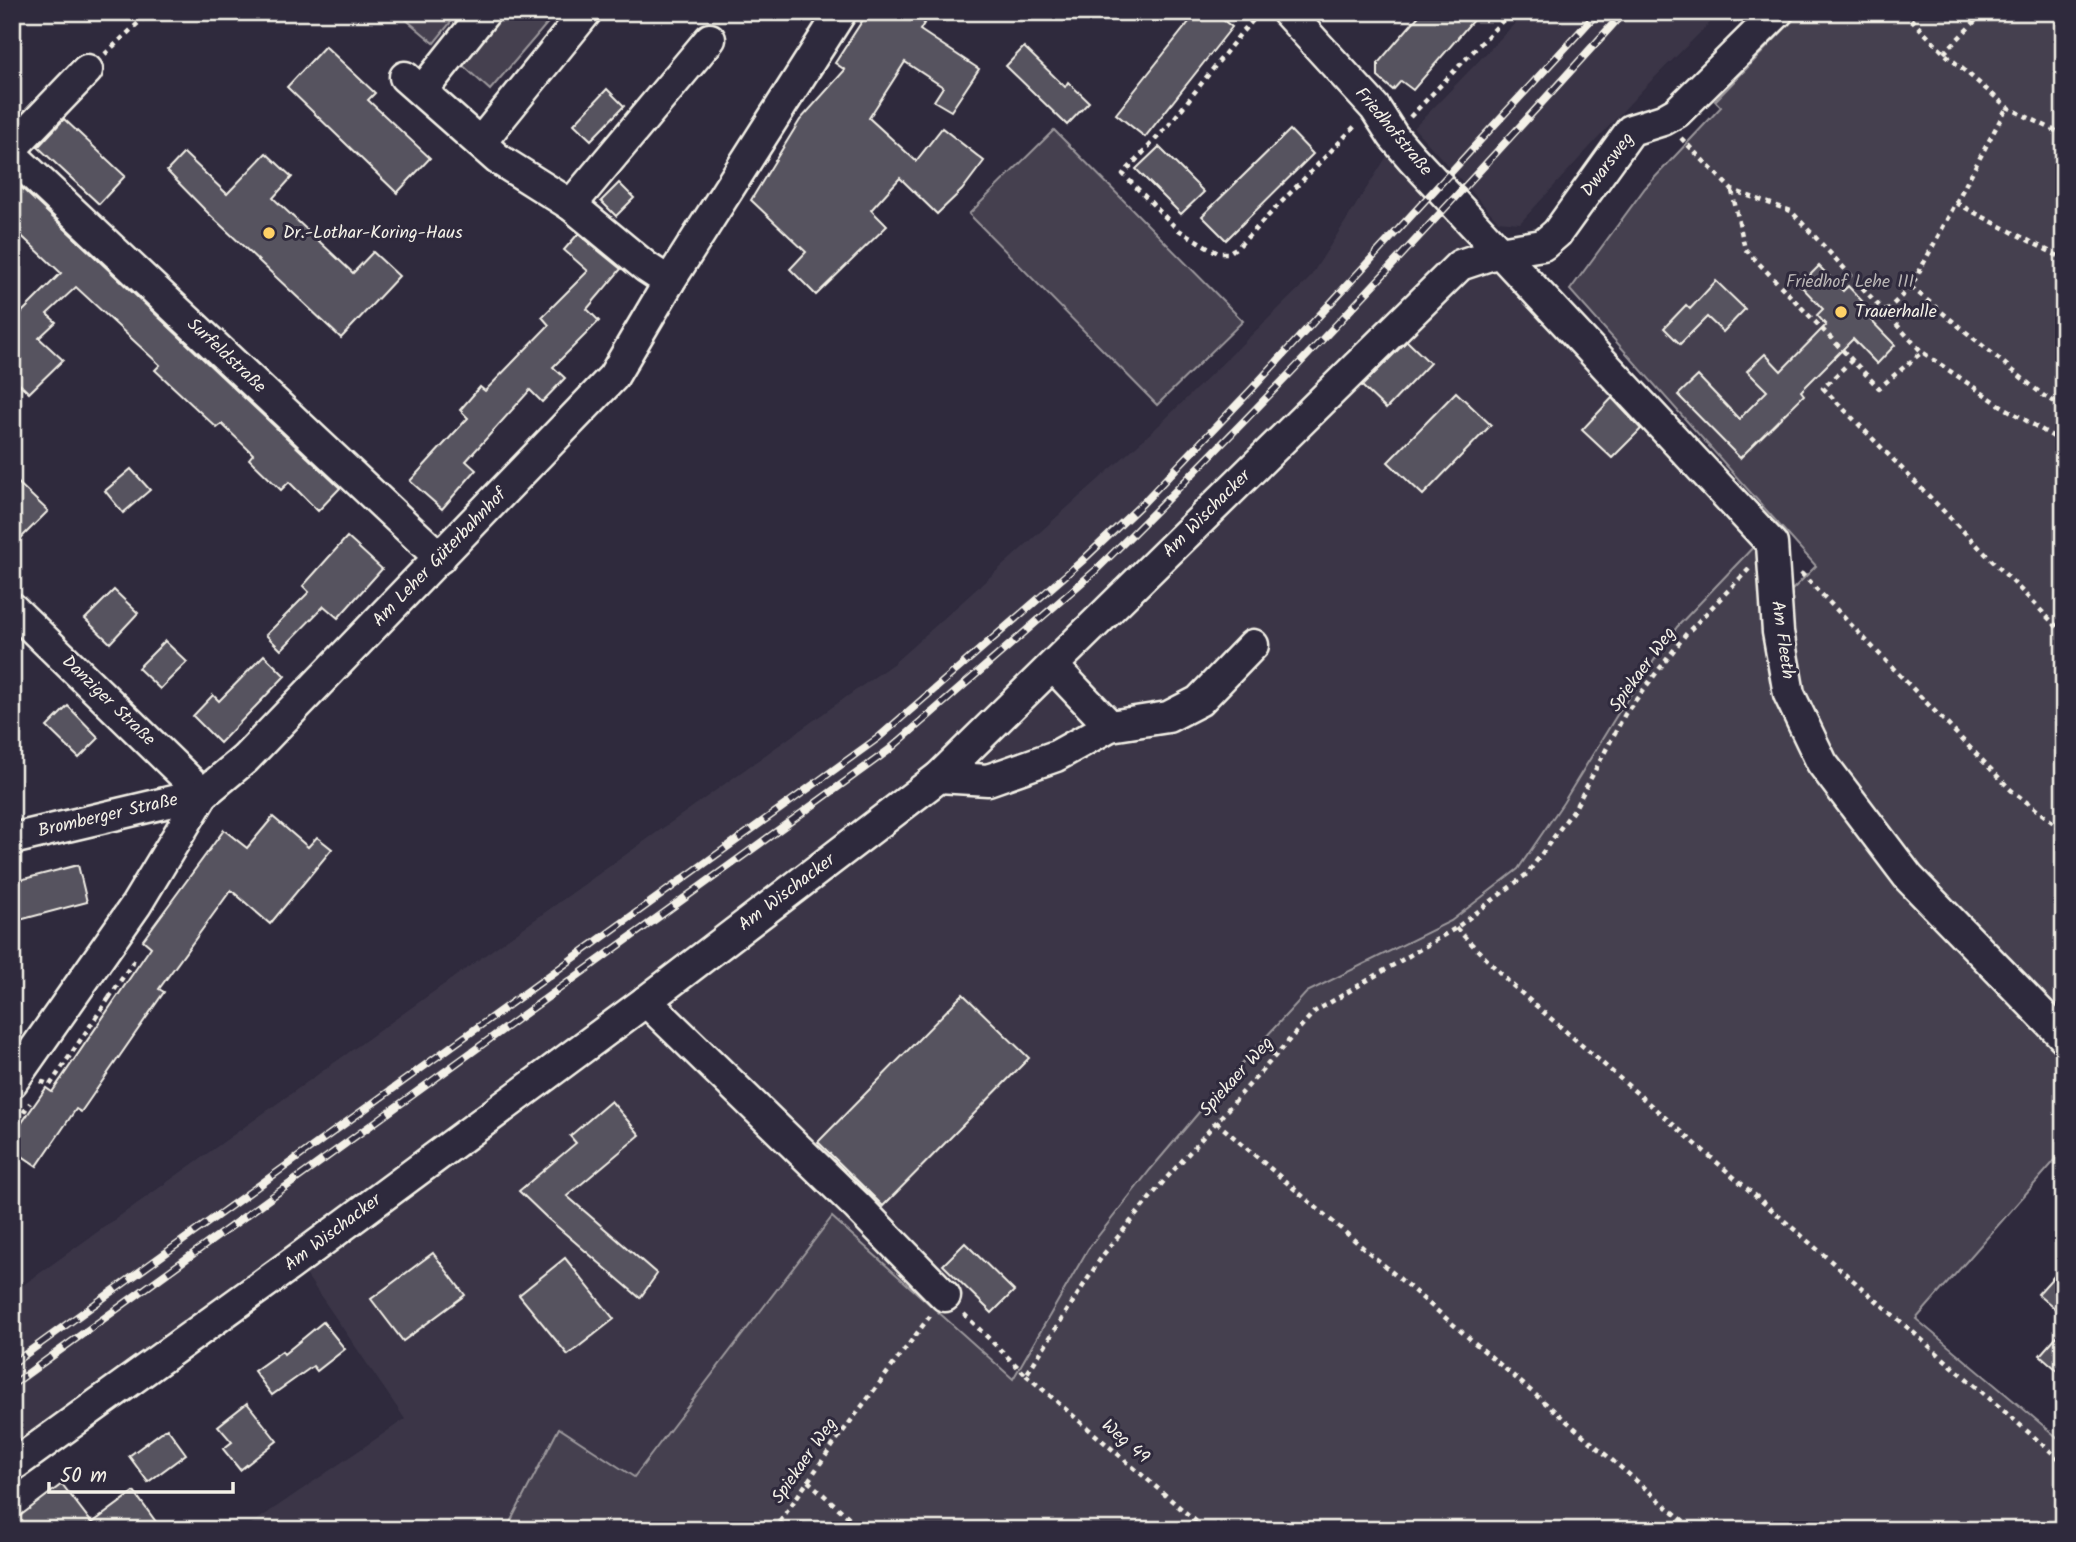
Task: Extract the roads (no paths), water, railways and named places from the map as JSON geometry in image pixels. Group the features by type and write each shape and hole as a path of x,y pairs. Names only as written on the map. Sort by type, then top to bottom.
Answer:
{"street":[{"path":"485,12 413,84 498,159 571,205 646,267 669,282"},
{"path":"480,143 586,12"},
{"name":"Am Leher Güterbahnhof","path":"12,1082 136,905 203,794 245,760 613,377 669,282 841,12"},
{"name":"Friedhofstraße","path":"1287,12 1375,108 1393,136 1499,252"},
{"name":"Dwarsweg","path":"1499,252 1543,245 1558,233 1631,130 1663,120 1677,112 1778,12"},
{"path":"571,205 710,39"},
{"path":"12,148 88,70"},
{"name":"Surfeldstraße","path":"12,155 440,558"},
{"name":"Am Fleeth","path":"1499,252 1772,544 1778,632 1789,694 1822,763 1909,878 2064,1037"},
{"name":"Am Wischacker","path":"12,1466 290,1265 646,1001 939,777 1460,265 1499,252"},
{"name":"Danziger Straße","path":"12,608 203,794"},
{"path":"939,777 988,780 1056,756 1110,726 1168,717 1199,701 1253,645"},
{"path":"1053,666 1110,726"},
{"name":"Bromberger Straße","path":"12,838 203,794"},
{"path":"646,1001 946,1296"}],"railway":[{"path":"12,1364 878,738 1082,561 1143,503 1250,391 1598,12"},
{"path":"12,1385 889,750 1096,570 1232,434 1495,154 1624,12"}],"place":[{"name":"Dr.-Lothar-Koring-Haus","path":"269,233"},
{"name":"Trauerhalle","path":"1841,312"}],"park label":[{"name":"Friedhof Lehe III","path":"1850,282"}]}
